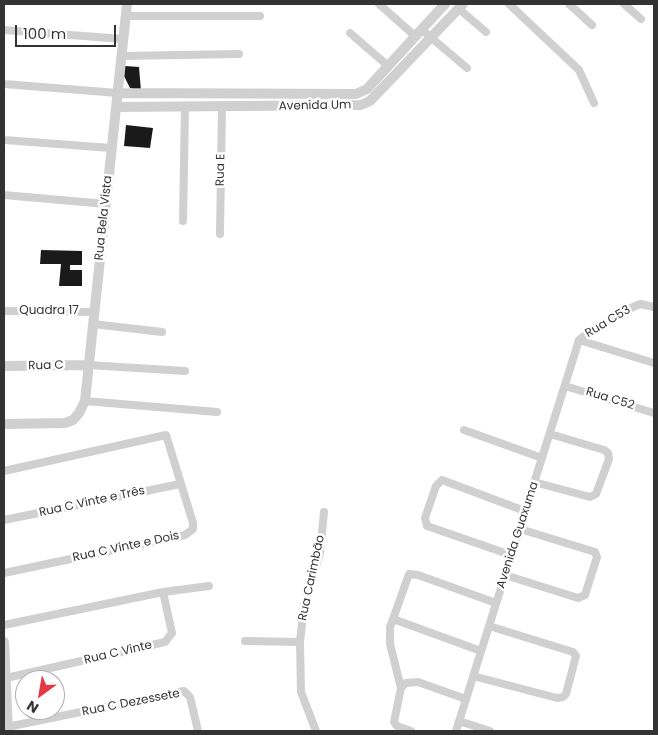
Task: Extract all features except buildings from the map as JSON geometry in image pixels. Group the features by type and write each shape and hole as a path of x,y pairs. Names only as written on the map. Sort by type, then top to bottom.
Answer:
{"street":[{"name":"Rua Bela Vista","path":"85,401 127,4"},
{"path":"379,4 418,32 432,38 467,68"},
{"path":"509,4 579,70 594,103"},
{"path":"569,4 592,25"},
{"path":"624,4 641,19"},
{"name":"Avenida Um","path":"119,88 132,93 356,94 367,89 441,5"},
{"path":"461,6 486,32"},
{"name":"Avenida Um","path":"116,108 360,105 370,101 461,6"},
{"path":"126,16 260,16"},
{"path":"4,30 123,38"},
{"path":"350,33 387,65"},
{"path":"122,56 239,54"},
{"path":"4,84 119,88"},
{"path":"214,93 218,107"},
{"path":"183,221 185,107"},
{"name":"Rua E","path":"218,107 220,234"},
{"path":"4,140 111,148"},
{"path":"4,195 106,204"},
{"name":"Rua C53","path":"579,340 593,328 640,304 654,307"},
{"name":"Quadra 17","path":"4,311 94,312"},
{"path":"93,324 162,332"},
{"name":"Rua C53","path":"579,340 654,363"},
{"name":"Avenida Guaxuma","path":"456,731 579,340"},
{"path":"88,365 185,371"},
{"name":"Rua C","path":"4,366 88,365"},
{"name":"Rua C52","path":"565,386 654,413"},
{"path":"4,424 65,424 73,420 85,401 217,412"},
{"path":"464,430 542,458"},
{"path":"534,482 590,498 596,494 609,459 608,453 604,450 550,434"},
{"name":"Rua C Vinte e Dois","path":"4,471 164,435 168,438 193,523 193,529 186,535 4,572"},
{"path":"511,555 427,526 425,518 436,486 442,480 525,510"},
{"name":"Rua C Vinte e Três","path":"4,520 180,484"},
{"name":"Rua Carimbão","path":"316,731 301,692 300,642 304,605 320,553 324,512"},
{"path":"505,576 578,598 585,595 597,557 595,552 520,529"},
{"path":"411,731 396,726 394,722 401,688 390,644 390,627 409,574 418,575 496,603"},
{"path":"4,625 163,592 208,586"},
{"name":"Rua C Vinte","path":"6,678 168,640 172,633 163,592"},
{"path":"393,619 481,651"},
{"path":"473,676 557,698 563,698 566,694 576,656 573,652 489,626"},
{"path":"245,640 300,642"},
{"path":"4,642 8,729"},
{"path":"401,688 411,682 418,682 466,699"},
{"name":"Rua C Dezessete","path":"8,729 184,691 190,697 198,731"},
{"path":"459,722 490,731"}]}
